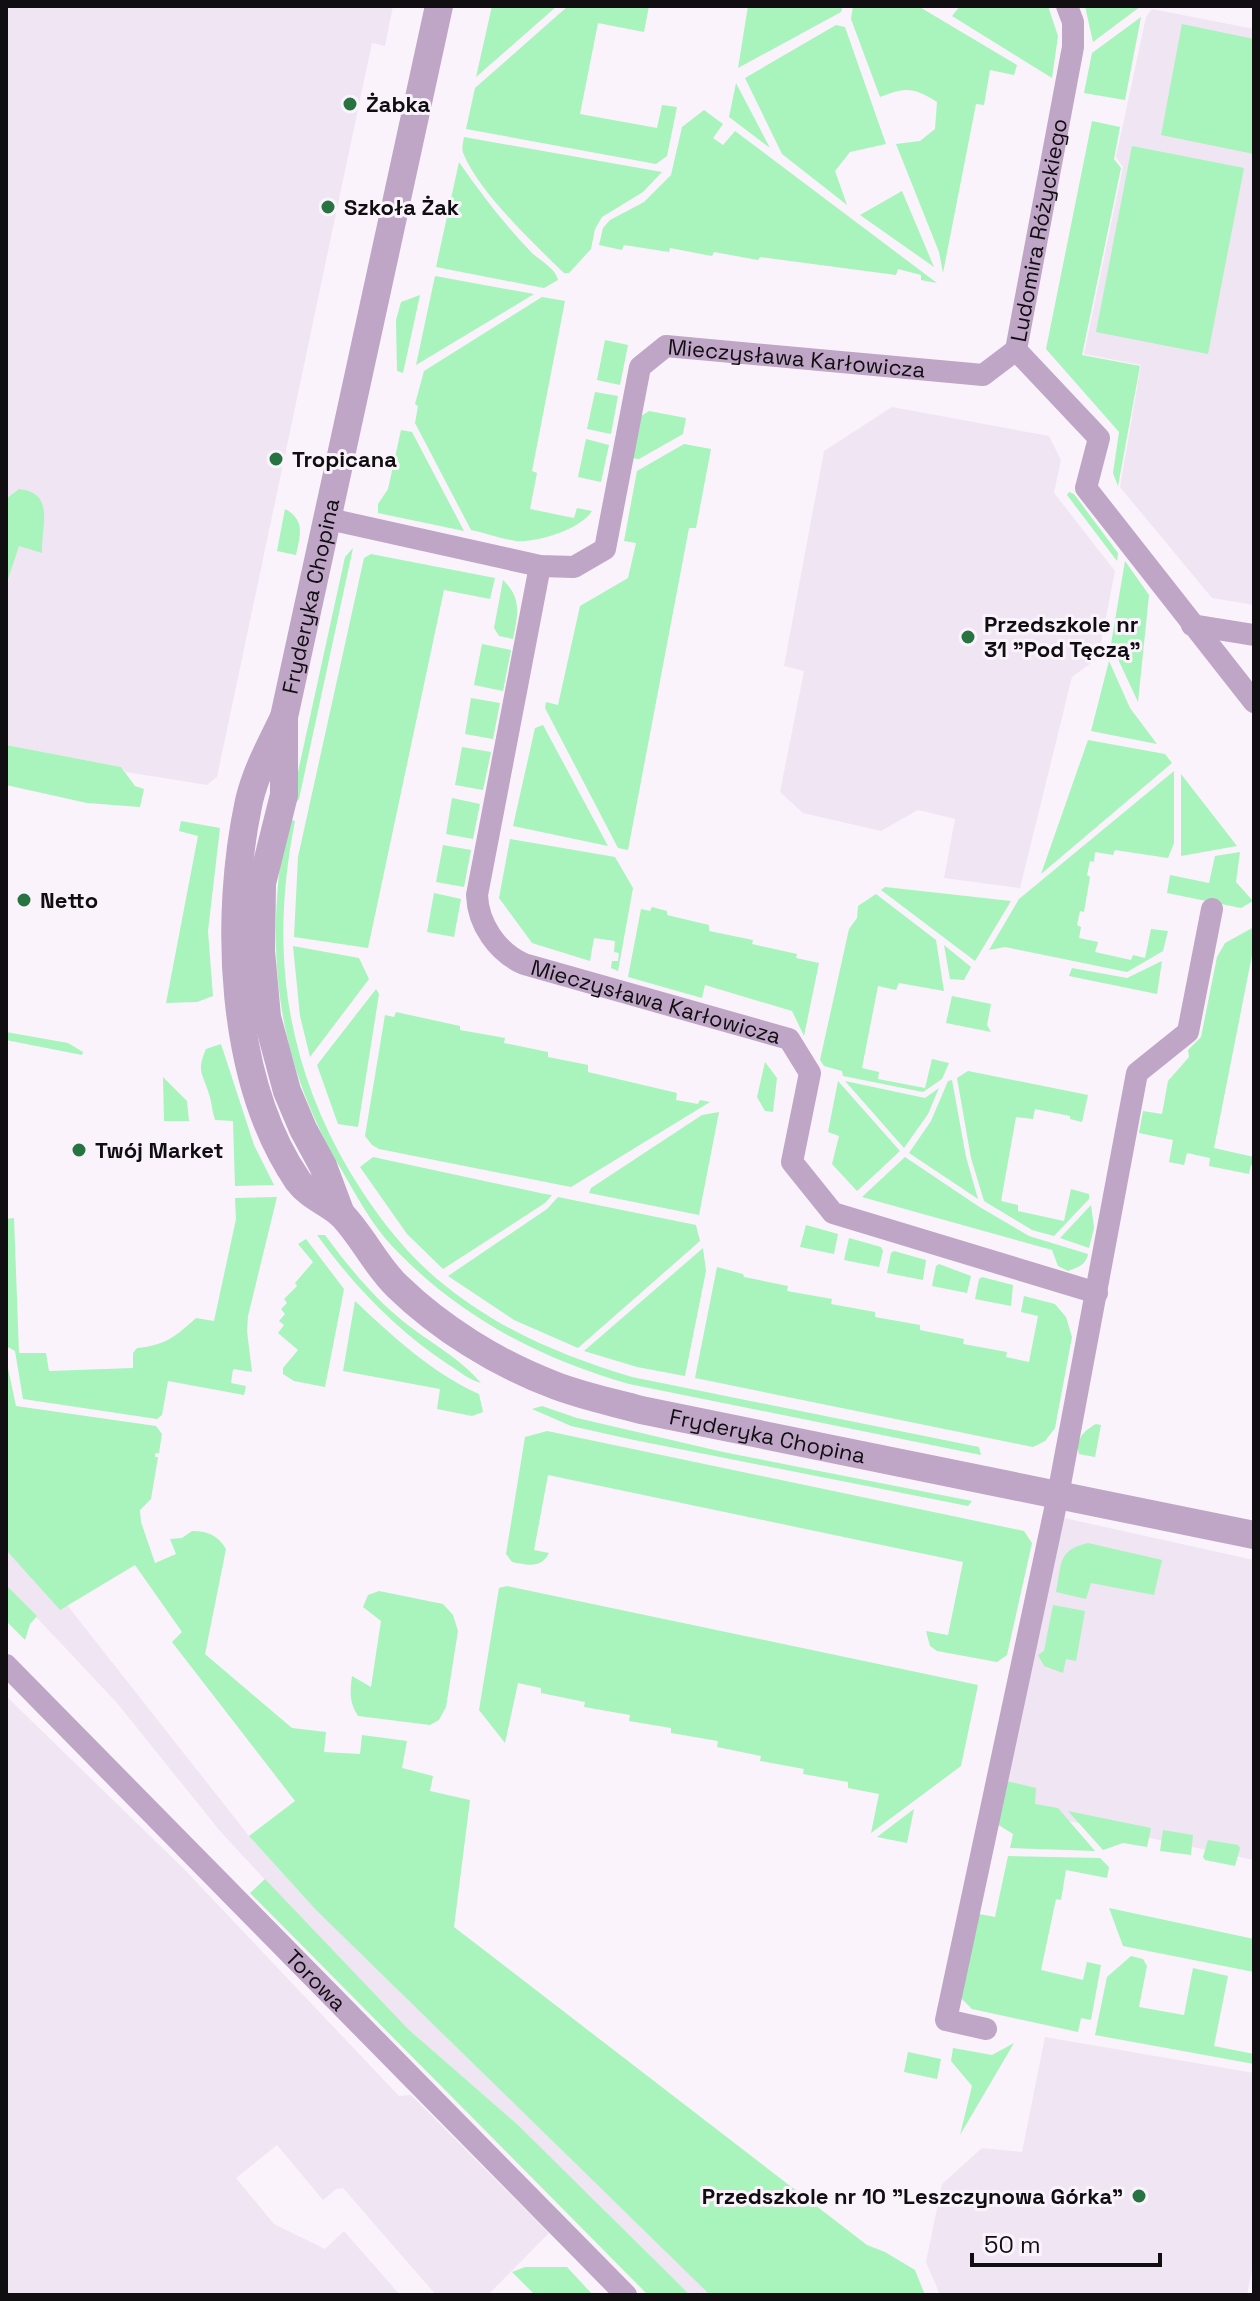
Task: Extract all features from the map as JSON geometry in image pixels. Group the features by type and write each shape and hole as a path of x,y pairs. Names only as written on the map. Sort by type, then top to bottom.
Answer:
{"street":[{"name":"Fryderyka Chopina","path":"439,6 284,717 253,786 236,879 234,930 242,1021 252,1075 265,1117 284,1156 300,1183 341,1214 396,1285 436,1318 517,1370 556,1386 641,1410 1254,1535"},
{"name":"Ludomira Różyckiego","path":"1067,6 1073,22 1073,47 1016,350 1099,438 1086,488 1254,702"},
{"name":"Mieczysława Karłowicza","path":"329,519 540,566 574,567 605,549 640,367 666,346 983,375 1016,350"},
{"name":"Mieczysława Karłowicza","path":"540,566 477,895 477,907 489,935 512,959 524,964 789,1039 810,1073 792,1162 833,1213 1097,1293"},
{"path":"1192,625 1254,635"},
{"path":"986,2029 946,2020 1058,1495 1137,1073 1188,1032 1212,909"},
{"name":"Torowa","path":"6,1665 626,2295"}],"shaded area":[{"path":"6,6 393,6 385,46 372,43 217,777 207,785 126,772 121,767 6,745"},
{"path":"1152,9 1254,29 1254,605 1212,598 1120,487 1141,365 1084,354 1123,167 1116,157 1146,17"},
{"path":"892,407 1049,436 1061,460 1054,493 1115,571 1098,658 1072,677 1020,888 944,878 955,819 918,810 881,831 803,813 780,792 804,671 784,666 824,451"},
{"path":"1064,1518 1254,1560 1254,1860 998,1806"},
{"path":"6,1550 59,1609 67,1605 249,1836 316,1910 710,2295 690,2295 518,2125 408,2029 339,1960 220,1831 117,1703 6,1585"},
{"path":"6,1696 183,1868 399,2096 411,2095 549,2233 488,2295 436,2295 343,2188 336,2189 323,2200 277,2145 236,2178 274,2224 325,2249 344,2231 400,2295 6,2295"},
{"path":"1045,2037 1254,2073 1254,2260 1247,2295 940,2295 926,2262 942,2184 982,2148 1022,2152"}],"green space":[{"path":"492,6 557,6 476,77"},
{"path":"568,6 649,6 644,32 598,23 580,114 657,128 662,105 677,107 667,156 656,164 466,129 475,88"},
{"path":"748,6 843,6 841,12 738,68"},
{"path":"853,6 918,6 1017,65 1014,75 990,70 984,105 976,104 943,273 939,252 896,144 920,141 935,129 937,102 909,90 880,97 851,19"},
{"path":"960,6 1048,6 1058,36 1052,78 952,16"},
{"path":"1085,6 1141,6 1093,42"},
{"path":"1141,17 1125,100 1084,93 1092,53"},
{"path":"1182,24 1254,39 1254,154 1161,135"},
{"path":"836,25 845,27 886,144 850,152 835,171 847,205 782,154 745,78"},
{"path":"736,83 770,148 729,117"},
{"path":"704,110 723,124 713,138 723,145 735,131 937,283 921,280 921,275 898,269 896,275 760,257 758,260 714,252 712,256 670,248 669,252 624,245 622,250 599,245 603,228 610,220 644,202 671,175 682,127"},
{"path":"1092,121 1120,127 1114,159 1121,168 1082,355 1140,366 1118,486 1113,473 1119,432 1046,349"},
{"path":"464,137 662,172 643,192 602,217 595,229 591,249 569,273 564,273 482,185 463,153"},
{"path":"1132,146 1244,168 1208,354 1096,332"},
{"path":"459,162 503,220 558,280 544,288 436,267"},
{"path":"902,191 934,267 860,215"},
{"path":"435,276 534,294 416,365"},
{"path":"420,295 403,373 397,371 396,320 401,302"},
{"path":"542,297 565,301 532,471 537,473 530,509 574,518 577,508 592,511 578,524 558,534 516,541 471,530 415,423 418,406 415,404 424,371"},
{"path":"605,340 628,345 620,385 597,380"},
{"path":"595,392 618,396 611,434 587,429"},
{"path":"649,411 686,418 683,434 639,459 630,458 638,418"},
{"path":"401,430 412,432 464,531 378,513 378,504 388,489"},
{"path":"586,439 609,445 601,482 578,477"},
{"path":"684,444 711,449 696,528 689,528 628,850 618,848 545,708 546,702 558,705 580,606 628,578 636,543 624,541 637,471"},
{"path":"19,489 31,492 42,504 42,553 19,546 6,585 6,499"},
{"path":"1069,492 1074,494 1118,553 1117,561 1067,495"},
{"path":"285,509 299,523 296,555 277,551"},
{"path":"353,548 299,799 294,805 291,804 345,557"},
{"path":"371,554 495,578 490,599 444,590 368,948 294,937 298,857 364,558"},
{"path":"1125,561 1149,595 1138,702 1111,644"},
{"path":"503,580 516,600 513,639 499,636 494,628"},
{"path":"482,644 511,650 503,691 474,685"},
{"path":"1109,661 1130,708 1157,744 1091,731"},
{"path":"471,698 500,703 493,739 465,734"},
{"path":"543,725 608,846 513,826 535,728"},
{"path":"1088,740 1165,754 1172,763 1041,874"},
{"path":"6,745 121,767 135,786 144,789 140,807 87,803 6,785"},
{"path":"462,747 491,752 483,790 455,785"},
{"path":"1174,771 1174,843 1168,858 1115,850 1113,855 1095,852 1087,875 1090,877 1084,912 1080,911 1077,925 1081,927 1079,938 1098,942 1095,952 1131,960 1133,955 1145,958 1151,929 1168,931 1163,951 1127,972 1005,947 989,950 1019,899"},
{"path":"1181,774 1237,846 1181,856"},
{"path":"452,798 480,804 473,839 446,834"},
{"path":"287,818 295,821 287,868 284,958 288,1002 310,1088 328,1130 360,1188 393,1234 432,1275 468,1303 512,1330 607,1369 632,1377 979,1447 981,1455 629,1384 595,1373 500,1331 443,1293 416,1270 377,1228 341,1169 318,1127 288,1042 276,956 276,911"},
{"path":"181,821 220,828 208,931 213,996 197,1002 166,1003 198,836 179,831"},
{"path":"510,839 615,857 633,888 618,971 611,968 612,961 618,961 619,953 614,952 615,941 594,938 590,961 532,943 499,898"},
{"path":"443,845 471,850 464,887 436,882"},
{"path":"1240,852 1236,882 1253,901 1241,908 1167,893 1170,875 1209,883 1215,856"},
{"path":"885,887 1011,901 975,961 881,890"},
{"path":"434,893 461,899 454,937 427,932"},
{"path":"876,894 936,940 944,991 899,983 896,990 878,986 862,1068 879,1072 878,1079 925,1088 932,1059 949,1063 942,1079 923,1092 843,1076 842,1071 824,1066 820,1060 849,929 857,918 858,906"},
{"path":"652,907 667,911 667,915 709,925 709,931 753,940 752,944 797,954 796,958 819,963 804,1036 792,1011 705,985 702,998 628,977 641,909 650,911"},
{"path":"1254,927 1254,945 1214,1148 1254,1157 1254,1165 1251,1165 1249,1174 1209,1166 1210,1158 1187,1153 1184,1165 1169,1162 1173,1140 1139,1133 1143,1111 1162,1114 1168,1081 1189,1057 1188,1050 1201,1037 1217,957 1225,943"},
{"path":"944,945 971,967 964,980 950,979"},
{"path":"293,946 359,958 369,979 310,1057 300,1016"},
{"path":"1162,961 1157,994 1069,976 1072,968 1127,978"},
{"path":"376,989 379,994 358,1127 338,1124 317,1065"},
{"path":"952,996 991,1004 987,1025 991,1032 946,1023"},
{"path":"396,1012 460,1026 460,1030 505,1038 504,1043 548,1052 548,1057 588,1065 588,1072 677,1093 676,1100 698,1104 700,1100 710,1102 571,1187 379,1149 365,1136 385,1015 394,1017"},
{"path":"6,1032 68,1043 83,1052 82,1055 6,1040"},
{"path":"221,1044 254,1145 274,1185 235,1186 233,1121 215,1120 201,1068 206,1049"},
{"path":"765,1062 777,1078 773,1112 765,1111 757,1097"},
{"path":"968,1071 1088,1095 1082,1122 1070,1119 1070,1116 1035,1109 1033,1119 1016,1117 1001,1201 1018,1205 1018,1211 1064,1221 1071,1189 1089,1194 1089,1199 1054,1236 1032,1230 984,1201 971,1158 957,1078"},
{"path":"163,1077 187,1101 189,1121 164,1121"},
{"path":"952,1080 966,1157 978,1199 909,1153 931,1121 948,1081"},
{"path":"838,1081 900,1151 857,1191 832,1164 839,1136 828,1132"},
{"path":"845,1081 925,1098 939,1088 928,1114 904,1148"},
{"path":"719,1112 699,1215 589,1193 591,1188 702,1115"},
{"path":"373,1157 552,1195 545,1203 443,1269 407,1234 360,1167"},
{"path":"905,1157 1029,1236 1088,1254 1085,1261 1068,1271 1058,1266 1052,1250 862,1197"},
{"path":"277,1197 248,1316 252,1372 233,1369 231,1383 246,1386 244,1395 168,1381 162,1415 157,1419 23,1399 15,1351 6,1346 6,1219 14,1218 19,1353 46,1353 49,1371 133,1368 133,1353 137,1348 170,1339 196,1318 214,1321 236,1219 235,1198"},
{"path":"558,1197 696,1225 700,1241 578,1348 514,1320 448,1276 547,1209"},
{"path":"1091,1205 1094,1228 1089,1248 1060,1238"},
{"path":"806,1225 838,1234 834,1254 800,1247"},
{"path":"317,1235 325,1235 362,1281 393,1312 454,1358 481,1383 468,1378 429,1351 394,1322 361,1289"},
{"path":"849,1238 881,1247 879,1267 844,1260"},
{"path":"306,1239 344,1289 325,1387 294,1381 283,1374 283,1368 298,1350 278,1333 284,1325 279,1321 285,1314 281,1309 287,1303 284,1299 313,1262 298,1244"},
{"path":"703,1248 706,1271 685,1376 637,1367 584,1351"},
{"path":"894,1251 926,1260 923,1280 887,1273"},
{"path":"939,1264 971,1276 967,1293 932,1286"},
{"path":"717,1267 743,1274 744,1277 788,1286 787,1291 832,1299 831,1304 875,1312 875,1317 920,1325 920,1330 964,1339 963,1344 1007,1352 1006,1357 1029,1362 1038,1316 1021,1312 1024,1296 1055,1304 1066,1317 1072,1337 1055,1428 1045,1441 1033,1447 695,1378"},
{"path":"982,1277 1013,1285 1011,1306 975,1299"},
{"path":"355,1301 429,1365 479,1394 483,1412 472,1416 437,1409 440,1389 343,1371"},
{"path":"6,1359 16,1406 156,1426 162,1434 159,1453 155,1453 158,1457 151,1499 140,1510 155,1563 176,1554 170,1539 182,1538 192,1531 212,1535 226,1549 205,1654 292,1728 326,1732 324,1752 360,1754 362,1735 407,1741 402,1768 433,1776 430,1791 470,1800 454,1927 867,2245 915,2270 925,2295 710,2295 316,1910 249,1836 295,1801 172,1642 182,1632 135,1565 60,1610 6,1550"},
{"path":"542,1406 577,1418 723,1452 972,1501 968,1506 634,1440 571,1426 532,1409"},
{"path":"1096,1424 1101,1425 1095,1457 1079,1454 1081,1436"},
{"path":"547,1431 1024,1531 1032,1543 1007,1655 997,1662 937,1651 930,1646 926,1631 948,1635 963,1562 548,1475 534,1550 549,1553 538,1564 512,1562 506,1554 525,1437"},
{"path":"1088,1543 1162,1560 1154,1595 1091,1583 1086,1599 1056,1592 1066,1554"},
{"path":"6,1585 37,1616 30,1624 25,1640 6,1621"},
{"path":"507,1586 978,1685 961,1766 871,1833 879,1794 848,1788 848,1782 803,1774 804,1769 760,1761 761,1756 717,1747 718,1741 671,1733 671,1728 629,1721 630,1715 584,1707 585,1702 541,1693 541,1688 518,1683 505,1743 479,1710 499,1588"},
{"path":"379,1591 443,1604 453,1615 458,1631 446,1707 439,1720 430,1725 358,1716 353,1706 352,1676 371,1687 381,1621 363,1607 368,1595"},
{"path":"1053,1605 1085,1611 1076,1661 1066,1659 1063,1673 1044,1666 1038,1655 1044,1651"},
{"path":"1006,1781 1036,1788 1035,1804 1058,1808 1095,1851 1010,1848 1013,1834 997,1824"},
{"path":"914,1809 907,1843 877,1837"},
{"path":"1068,1811 1151,1828 1147,1847 1123,1843 1103,1850"},
{"path":"1163,1830 1193,1835 1191,1855 1160,1851"},
{"path":"1208,1840 1238,1845 1240,1848 1235,1866 1205,1860 1203,1857"},
{"path":"1008,1856 1100,1858 1109,1867 1107,1878 1066,1870 1061,1900 1056,1899 1041,1970 1083,1980 1087,1962 1101,1965 1091,2020 1081,2018 1078,2032 972,2009 961,1998 979,1914 995,1917"},
{"path":"265,1879 408,2029 518,2125 690,2295 648,2295 250,1893"},
{"path":"1109,1908 1254,1939 1254,1972 1123,1946"},
{"path":"1131,1956 1143,1959 1147,1966 1139,2007 1184,2015 1193,1968 1228,1976 1214,2046 1254,2054 1254,2064 1095,2035 1107,1977"},
{"path":"1014,2043 960,2135 972,2086 951,2061 953,2048 992,2055"},
{"path":"908,2052 941,2059 937,2079 904,2072"},
{"path":"525,2267 567,2267 593,2295 535,2295 512,2272"}],"place":[{"name":"Żabka","path":"350,104"},
{"name":"Szkoła Żak","path":"328,207"},
{"name":"Tropicana","path":"276,459"},
{"name":"Przedszkole nr 31 \"Pod Tęczą\"","path":"968,637"},
{"name":"Netto","path":"24,900"},
{"name":"Twój Market","path":"79,1150"},
{"name":"Przedszkole nr 10 \"Leszczynowa Górka\"","path":"1139,2196"}]}
